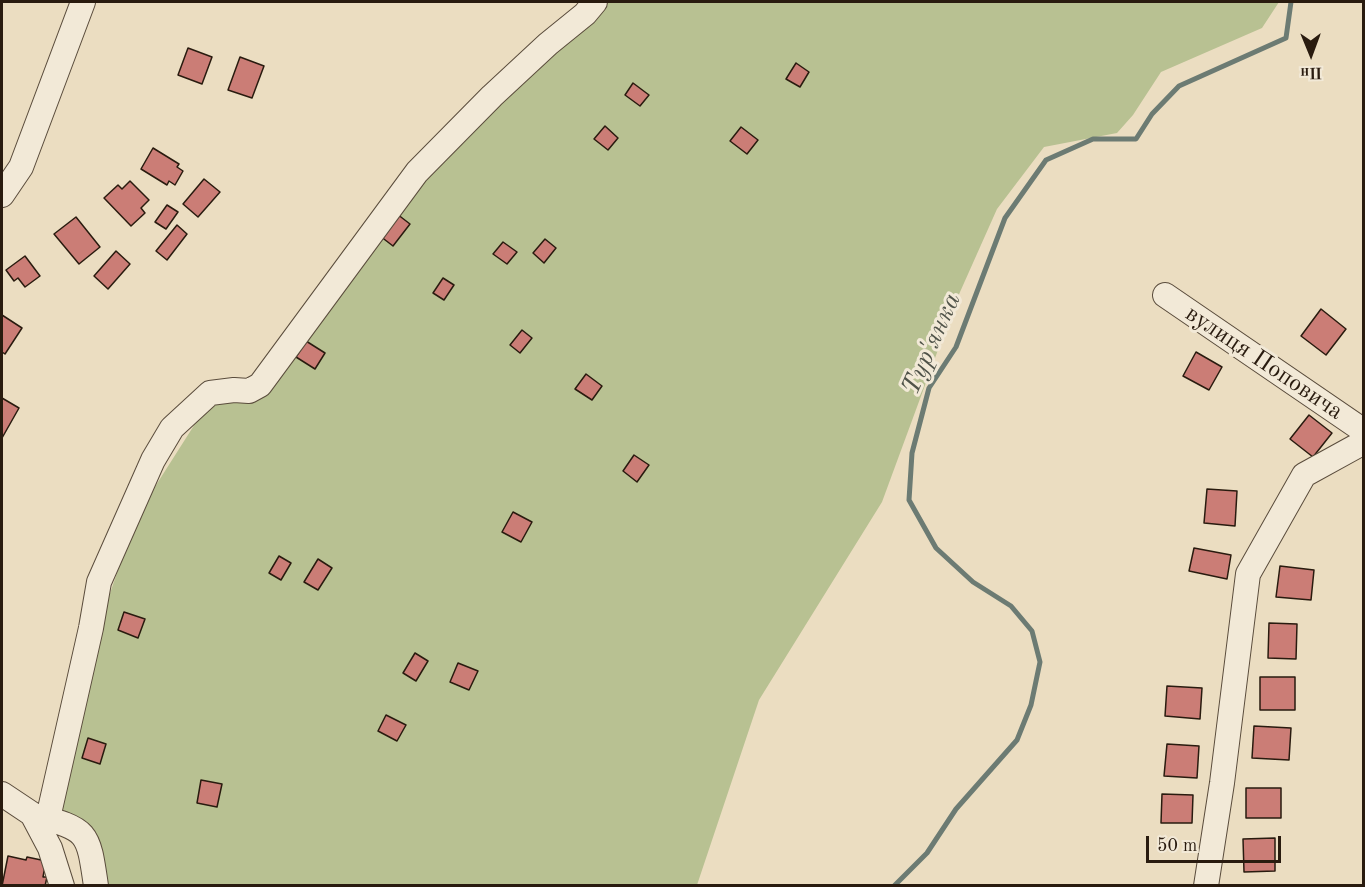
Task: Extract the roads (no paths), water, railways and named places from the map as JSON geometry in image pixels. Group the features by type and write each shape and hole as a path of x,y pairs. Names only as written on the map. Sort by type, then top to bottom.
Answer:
{"street":[{"path":"2,195 21,166 83,2"},
{"path":"62,885 40,816 91,628 99,582 153,460 172,428 210,393 249,391 260,385 417,172 492,96 596,2"},
{"name":"вулиця Поповича","path":"1165,295 1364,431"},
{"path":"1206,885 1222,783 1248,574 1304,475 1364,442"},
{"path":"2,794 40,816 69,824 85,836 91,852 96,885"}],"waterway":[{"name":"Тур'янка","path":"894,886 927,853 956,809 1017,740 1031,705 1040,662 1032,631 1011,606 973,582 936,548 909,500 912,453 929,388 956,347 1005,218 1046,160 1093,139 1136,139 1152,114 1179,86 1286,38 1291,2"}]}
